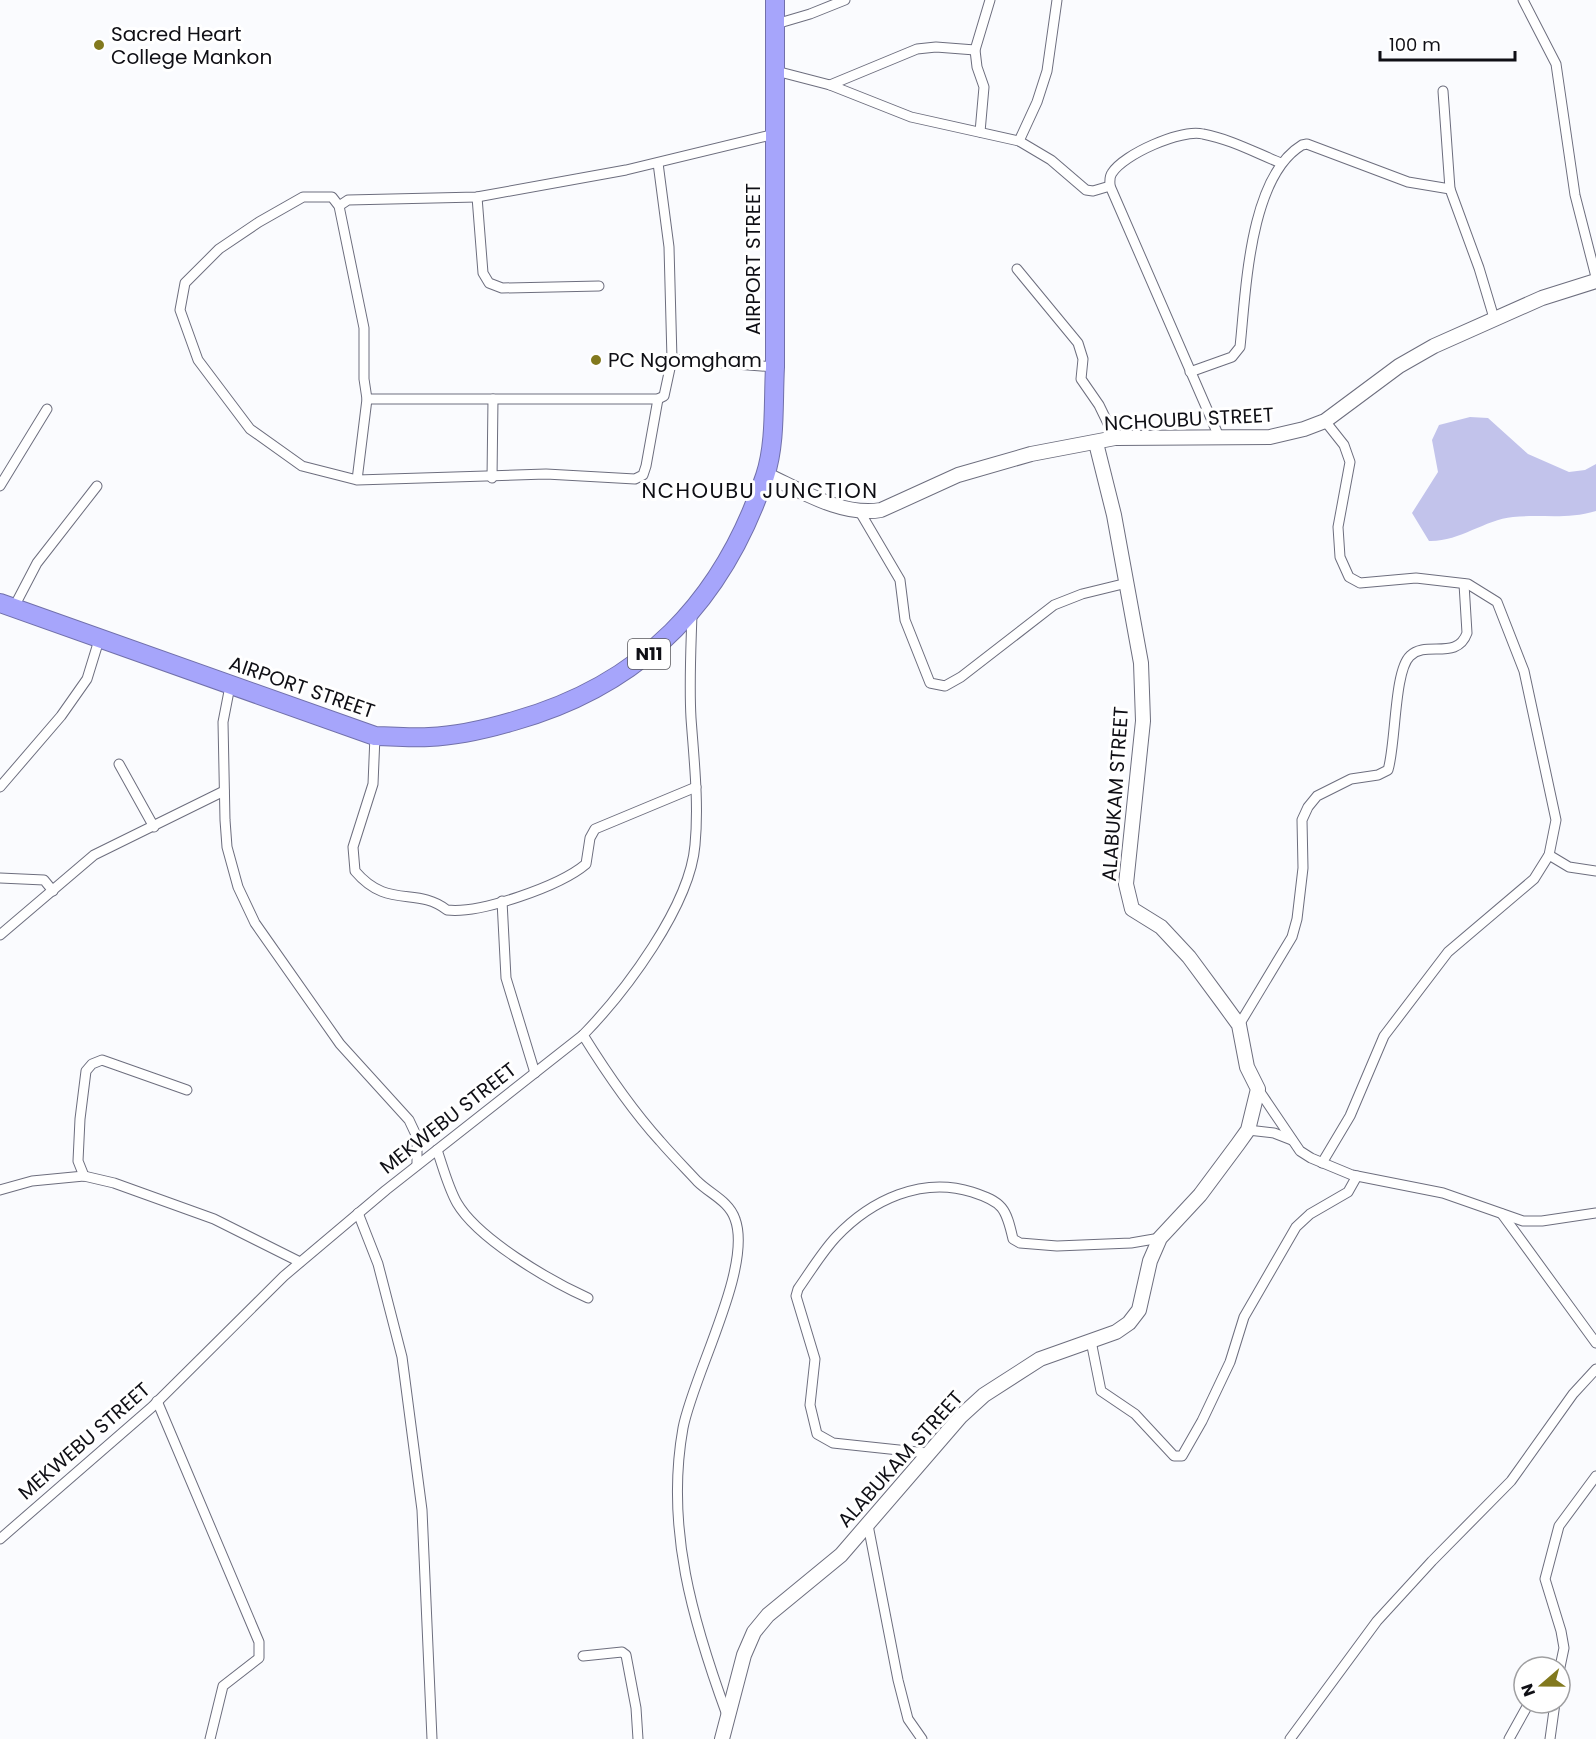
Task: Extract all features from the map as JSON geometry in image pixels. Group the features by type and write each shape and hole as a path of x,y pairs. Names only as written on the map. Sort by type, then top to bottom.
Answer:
{"highway":[{"name":"AIRPORT STREET","path":"7,605 99,640 375,736 441,736 473,732 545,712 580,698 645,658 692,613 731,555 765,474 775,368 776,0"}],"street":[{"path":"776,24 845,0"},
{"path":"980,132 984,87 977,67 975,50 990,0"},
{"path":"1019,141 1038,102 1047,71 1057,0"},
{"path":"1523,0 1556,64 1563,97 1575,195 1596,279"},
{"path":"830,85 916,49 936,47 975,50"},
{"path":"776,71 830,85 911,117 1019,141 1051,160 1086,190 1110,186"},
{"path":"1443,91 1450,189 1479,268 1494,318"},
{"path":"1220,439 1110,186 1113,171 1129,157 1167,140 1200,133 1281,163"},
{"path":"339,206 348,200 477,197 658,163 776,134"},
{"path":"1190,372 1232,357 1240,347 1248,263 1259,214 1281,163 1298,148 1307,144 1408,182 1450,189"},
{"path":"367,399 658,399 664,396 672,359 669,247 658,163"},
{"path":"357,480 367,399 364,379 364,328 339,206 332,197 303,197 259,222 219,249 185,283 180,310 198,360 250,429 302,466 357,480 492,478 546,474 635,479 643,475 646,466 658,399"},
{"path":"477,197 483,273 489,284 502,288 599,286"},
{"path":"1017,269 1078,343 1083,359 1081,379 1099,405 1115,438"},
{"name":"NCHOUBU STREET","path":"860,513 881,510 958,475 1031,454 1115,438 1220,439 1284,434 1325,421 1399,366 1434,346 1542,298 1596,279"},
{"path":"672,359 775,368"},
{"path":"492,478 493,399"},
{"path":"1,481 47,408"},
{"path":"1322,1163 1350,1116 1384,1036 1448,952 1534,879 1549,855 1556,819 1524,672 1497,602 1464,584 1416,578 1360,583 1349,578 1340,557 1338,527 1350,462 1344,445 1325,421"},
{"name":"ALABUKAM STREET","path":"722,1739 744,1655 754,1632 768,1615 841,1555 927,1453 961,1416 992,1390 1040,1359 1123,1329 1139,1310 1150,1260 1160,1238 1200,1195 1248,1130 1258,1089 1247,1067 1239,1025 1189,957 1161,927 1132,909 1125,884 1143,720 1141,663 1114,515 1096,443"},
{"path":"765,474 813,496 860,513 900,580 905,620 930,683 935,686 945,686 961,677 1054,605 1082,594 1127,583"},
{"path":"7,605 97,486"},
{"path":"1239,1025 1292,937 1297,919 1303,868 1302,819 1308,807 1317,796 1351,779 1378,776 1388,770 1394,743 1401,670 1410,656 1417,651 1455,648 1465,639 1467,633 1464,584"},
{"name":"MEKWEBU STREET","path":"0,1539 158,1401 300,1262 417,1165 583,1035 612,1006 636,974 680,896 691,869 695,846 696,787 690,673 692,613"},
{"path":"0,787 61,716 87,679 99,640"},
{"path":"230,686 223,722 224,791 227,847 238,887 255,923 340,1044 409,1120 417,1137 417,1165"},
{"path":"375,736 374,784 353,847 355,871 362,879 380,891 396,897 432,899 447,910 502,901 545,888 580,869 589,857 590,838 595,829 696,787"},
{"path":"119,764 154,827"},
{"path":"0,934 94,855 224,791"},
{"path":"1549,855 1569,867 1596,871"},
{"path":"0,878 44,880 53,891"},
{"path":"502,901 506,978 535,1073"},
{"path":"583,1035 608,1074 658,1139 699,1183 729,1208 735,1219 739,1241 732,1282 688,1403 675,1493 683,1571 703,1648 727,1715"},
{"path":"84,1176 78,1161 80,1119 86,1071 92,1064 102,1060 187,1090"},
{"path":"1258,1089 1300,1150 1322,1163 1357,1176 1443,1193 1502,1214 1533,1222 1596,1213"},
{"path":"1248,1130 1274,1133 1292,1140"},
{"path":"437,1150 457,1202 468,1218 555,1284 588,1298"},
{"path":"0,1190 32,1181 84,1176 114,1183 214,1219 300,1262"},
{"path":"1091,1341 1101,1391 1135,1414 1174,1456 1182,1455 1202,1421 1230,1362 1244,1317 1296,1227 1304,1217 1348,1192 1357,1176"},
{"path":"927,1453 833,1443 823,1440 817,1434 810,1405 815,1359 796,1296 798,1289 836,1237 885,1198 929,1186 961,1188 990,1198 1007,1212 1013,1239 1020,1243 1057,1246 1131,1243 1160,1238"},
{"path":"358,1213 378,1264 402,1357 422,1510 432,1739"},
{"path":"1502,1214 1596,1343"},
{"path":"1290,1739 1377,1621 1432,1561 1511,1482 1573,1394 1596,1369"},
{"path":"158,1401 259,1642 259,1658 223,1686 210,1739"},
{"path":"1563,1655 1564,1648 1561,1631 1545,1579 1559,1526 1596,1476"},
{"path":"868,1525 898,1680 908,1719 922,1739"},
{"path":"582,1656 622,1652 626,1655 636,1708 638,1739"},
{"path":"1509,1739 1522,1715"},
{"path":"1550,1739 1553,1715"}],"shaded area":[{"path":"1470,417 1488,418 1528,454 1569,472 1585,470 1596,464 1596,511 1564,516 1513,517 1492,522 1451,538 1429,541 1412,513 1438,472 1432,440 1439,425"}],"place":[{"name":"Sacred Heart College Mankon","path":"99,45"},
{"name":"PC Ngomgham","path":"596,360"}],"district":[{"name":"NCHOUBU JUNCTION","path":"760,491"}]}
